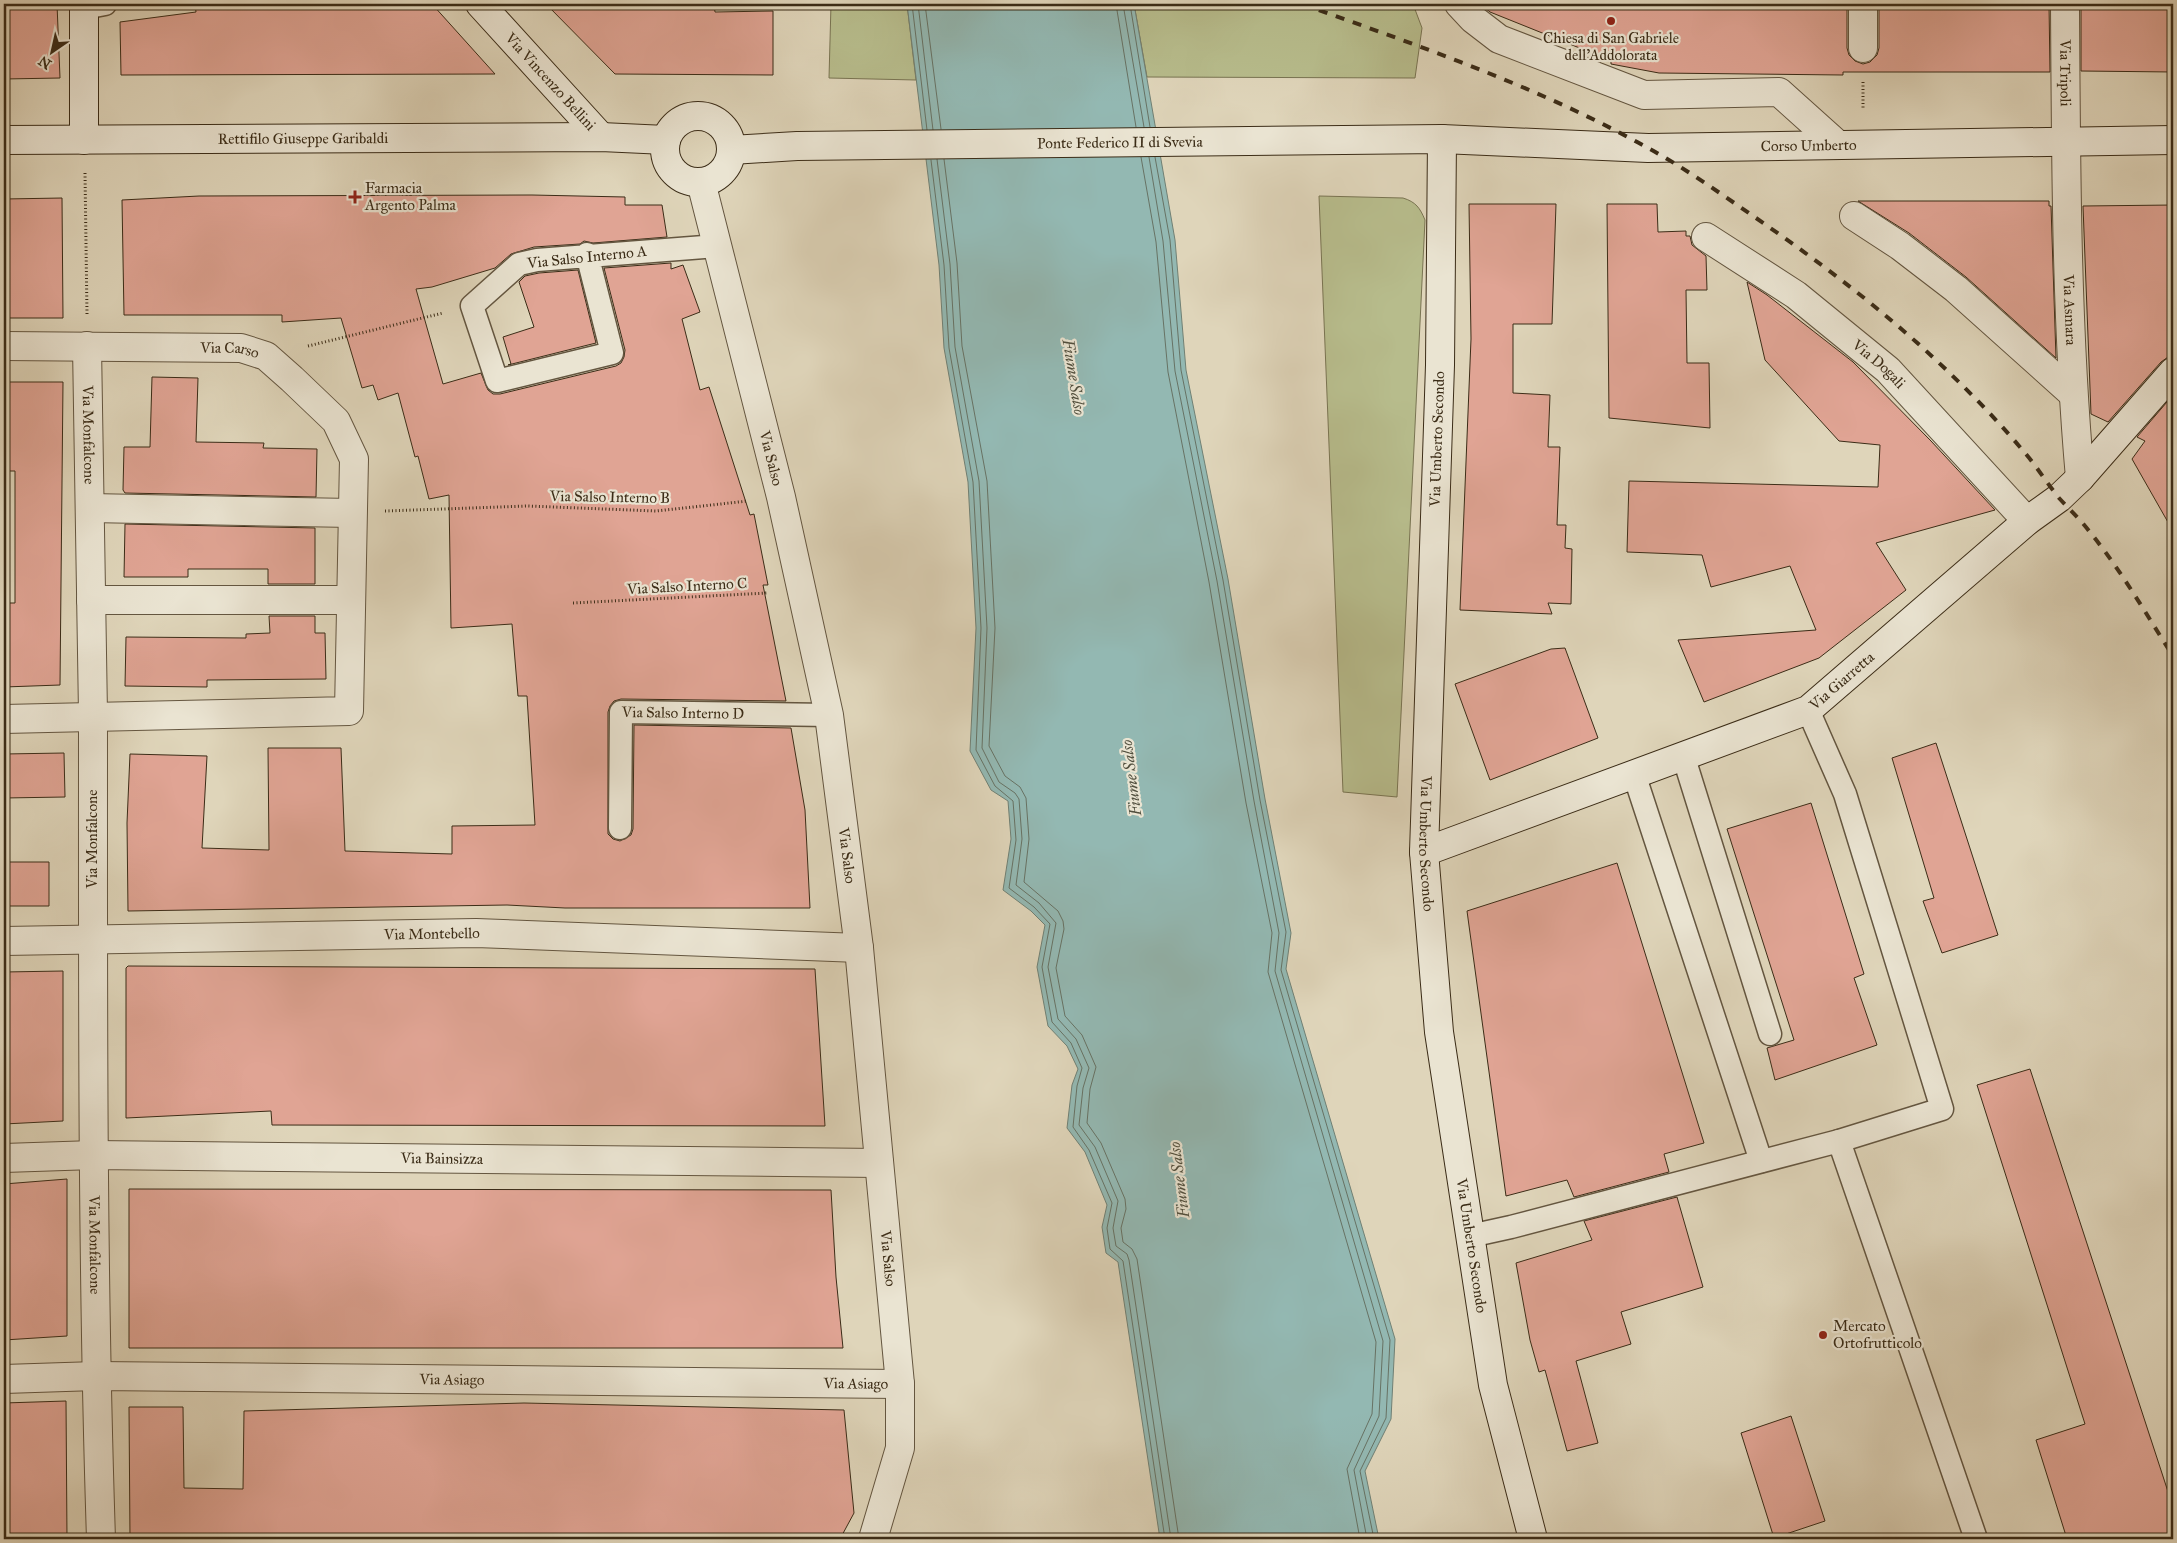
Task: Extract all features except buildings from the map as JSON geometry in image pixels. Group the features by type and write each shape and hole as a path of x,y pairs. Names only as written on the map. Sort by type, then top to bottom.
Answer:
{"street":[{"name":"Via Vincenzo Bellini","path":"480,4 601,137"},
{"path":"1459,4 1473,19 1499,39 1644,95 1779,92 1851,144"},
{"path":"1862,48 1863,4"},
{"name":"Via Tripoli","path":"2065,4 2066,142"},
{"path":"84,140 91,5"},
{"path":"703,116 718,122 728,135 731,150 727,166 716,177 701,182 685,180 672,170 666,156 666,140 674,126 687,117 703,116"},
{"name":"Rettifilo Giuseppe Garibaldi","path":"4,140 601,137 666,140"},
{"name":"Corso Umberto","path":"1442,139 1648,148 2173,140"},
{"name":"Ponte Federico II di Svevia","path":"731,150 797,146 1442,139"},
{"name":"Via Umberto Secondo","path":"1442,139 1440,365 1424,852 1439,1032 1493,1385 1533,1539"},
{"name":"Via Asmara","path":"2066,142 2072,393 2080,478"},
{"name":"Via Salso","path":"701,182 781,497 829,715 859,948 900,1384 900,1448 873,1539"},
{"path":"1854,216 1900,246 1956,289 2072,393"},
{"name":"Via Dogali","path":"1706,237 1796,295 1888,370 2027,520"},
{"name":"Via Carso","path":"4,346 240,348 266,356 336,421 354,460 349,711 92,716"},
{"name":"Via Monfalcone","path":"87,346 91,600 96,1376 101,1539"},
{"name":"Via Giarretta","path":"1424,852 1808,710 2027,520 2059,498 2080,478 2173,372"},
{"path":"90,508 352,513"},
{"path":"91,600 351,600"},
{"path":"4,719 92,716"},
{"name":"Via Montebello","path":"4,941 476,933 859,948"},
{"name":"Via Bainsizza","path":"4,1158 94,1155 879,1163"},
{"name":"Via Asiago","path":"4,1379 96,1376 900,1384"}],"lane":[{"name":"Via Salso Interno A","path":"472,306 519,264 587,254 717,246"},
{"path":"472,306 496,381 612,354 587,254"},
{"path":"1470,1236 1511,1227 1761,1161 1942,1109 1845,794 1808,710"},
{"name":"Via Salso Interno D","path":"620,828 621,712 829,715"},
{"path":"1683,755 1770,1034"},
{"path":"1634,774 1761,1161"},
{"path":"1839,1140 1976,1539"}],"path":[{"path":"1851,144 1862,48"},
{"path":"84,140 87,346"},
{"path":"266,356 472,306"},
{"name":"Via Salso Interno B","path":"352,513 528,506 656,511 781,497"},
{"name":"Via Salso Interno C","path":"573,603 801,592"}],"green space":[{"path":"831,4 907,4 916,80 829,78"},
{"path":"1134,4 1413,4 1422,28 1415,78 1147,77"},
{"path":"1319,196 1403,198 1417,206 1425,220 1397,797 1343,792"}],"water":[{"name":"Fiume Salso","path":"907,4 1134,4 1175,240 1186,370 1228,579 1265,799 1291,933 1286,969 1395,1339 1391,1419 1365,1471 1379,1539 1160,1539 1118,1262 1106,1253 1102,1227 1107,1205 1085,1152 1067,1128 1072,1085 1078,1069 1067,1046 1048,1026 1037,967 1045,925 1031,911 1003,890 1011,839 1008,801 991,790 970,751 976,628 968,482 944,348 939,265"}],"railway":[{"path":"1302,4 1478,69 1607,126 1689,173 1821,264 1884,314 1924,349 2001,426 2029,458 2059,498 2082,522 2101,546 2133,592 2173,656"}],"place":[{"name":"Chiesa di San Gabriele dell'Addolorata","path":"1611,21"},
{"name":"Farmacia Argento Palma","path":"355,197"},
{"name":"Mercato Ortofrutticolo","path":"1823,1335"}]}
